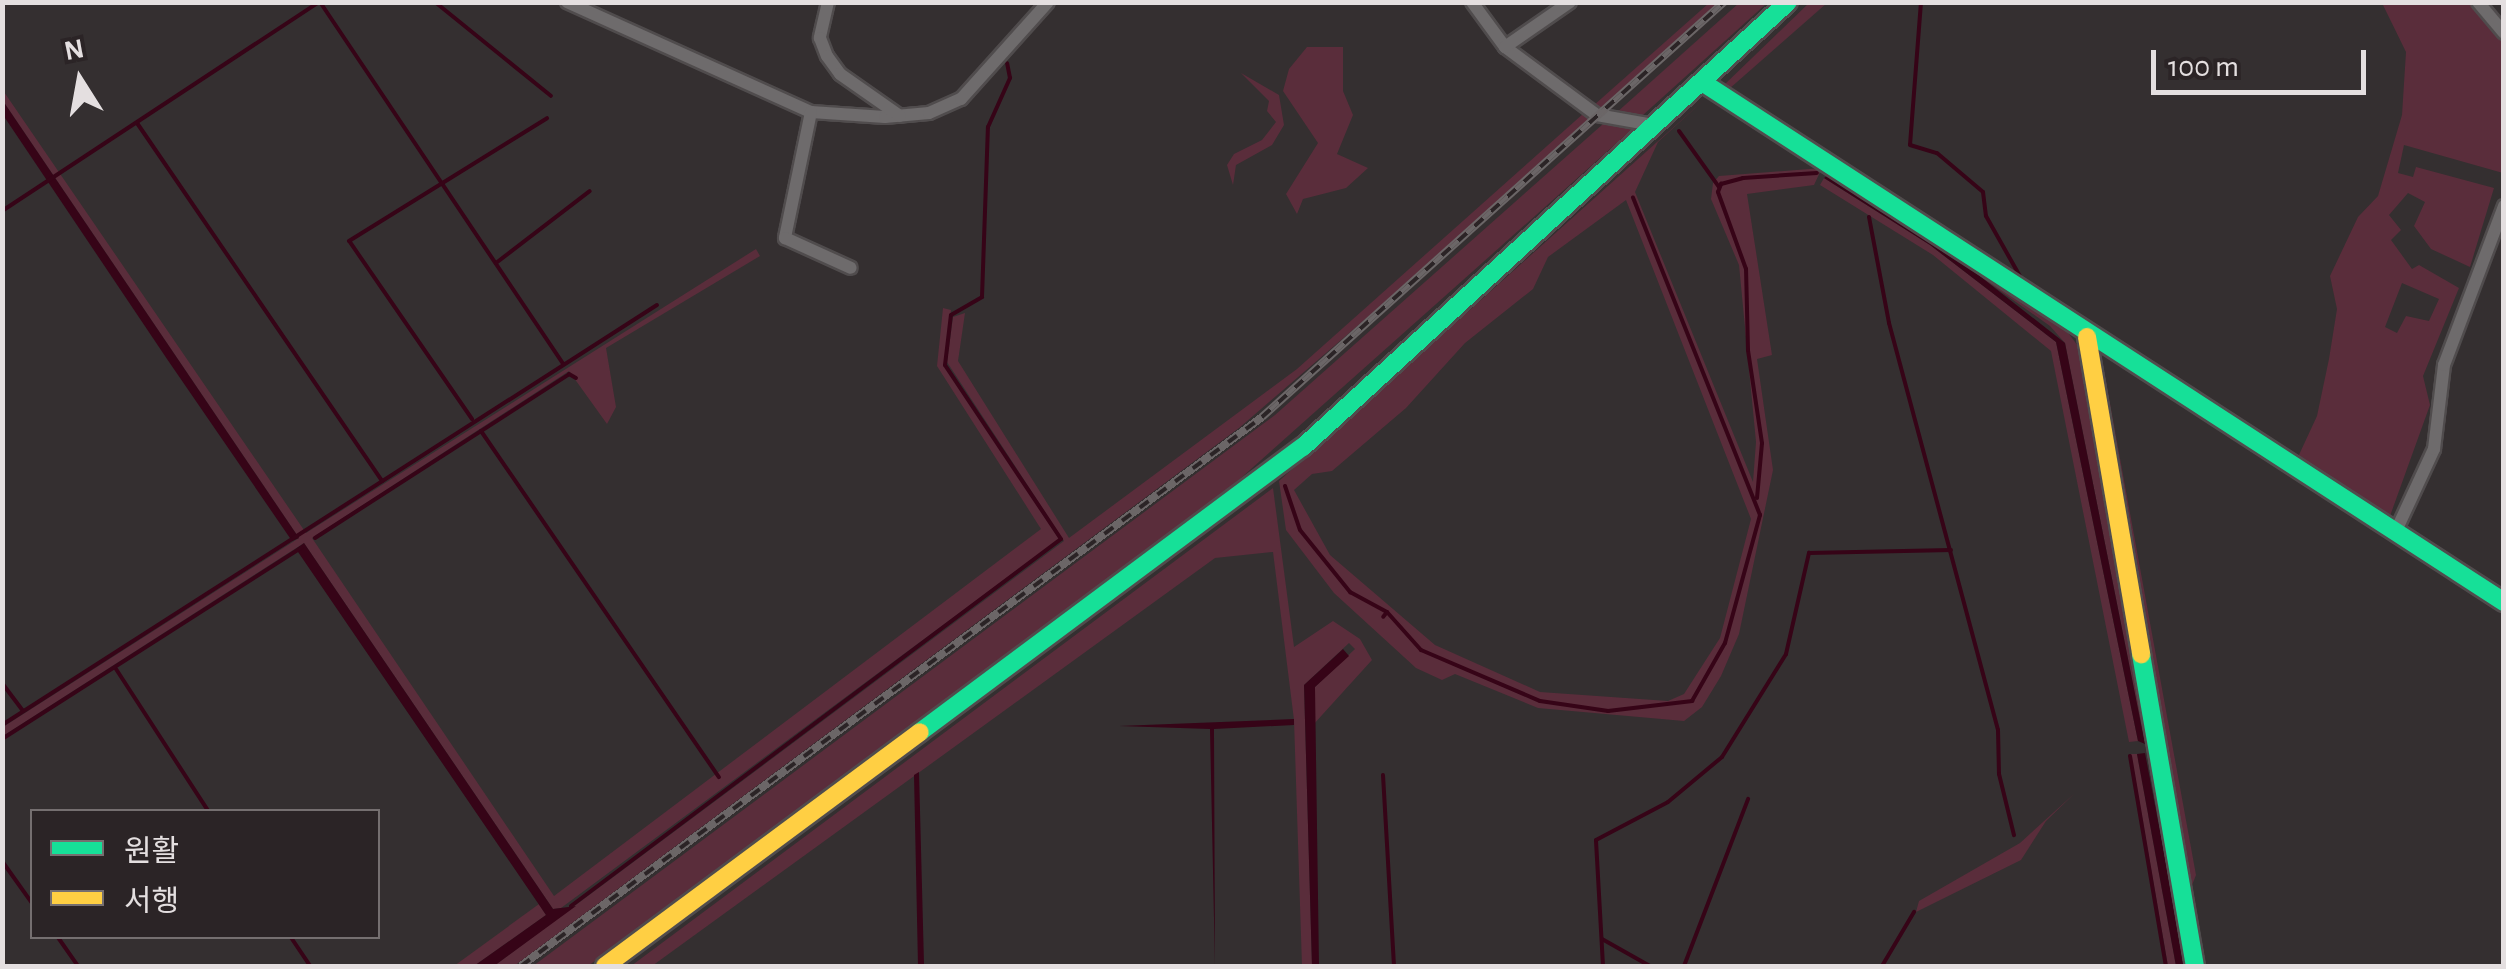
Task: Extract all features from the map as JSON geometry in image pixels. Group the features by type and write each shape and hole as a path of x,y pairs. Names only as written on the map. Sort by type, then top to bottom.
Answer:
{"street":[{"path":"567,2 810,112 900,116 930,113 962,99 1048,2"},
{"path":"828,2 820,38 827,56 840,74 900,116"},
{"path":"1472,2 1505,47 1597,115 1653,125"},
{"path":"1538,2 1547,18"},
{"path":"1505,47 1570,2"},
{"path":"605,966 1303,447 1788,2"},
{"path":"2478,2 2504,33"},
{"path":"1702,82 2050,306 2087,337 2504,602"},
{"path":"810,112 785,238 851,268"},
{"path":"2395,532 2434,449 2444,365 2504,206"},
{"path":"2087,337 2195,966"}],"shaded area":[{"path":"1709,3 1718,3 1599,110 1593,106"},
{"path":"1739,3 1767,3 1643,115 1615,114"},
{"path":"1809,3 1827,3 1729,89 1724,85"},
{"path":"2382,3 2471,3 2503,41 2503,173 2404,145 2398,173 2413,177 2416,167 2494,188 2470,267 2431,249 2414,226 2425,202 2408,193 2389,215 2401,230 2391,240 2412,269 2419,265 2459,288 2423,376 2430,405 2390,516 2298,457 2317,416 2329,359 2337,309 2330,276 2358,217 2378,196 2402,115 2406,52","holes":["2402,283 2439,299 2429,321 2406,316 2397,333 2385,327"]},
{"path":"1307,47 1343,47 1343,91 1353,115 1337,154 1368,168 1346,188 1303,199 1297,214 1286,194 1318,143 1283,91 1289,69"},
{"path":"1241,73 1279,95 1284,125 1272,145 1236,165 1233,185 1227,165 1234,154 1262,140 1276,122 1267,111 1269,101"},
{"path":"2,89 306,533 756,249 760,256 606,348 616,407 607,424 569,371 312,538 554,896 1041,529 937,366 943,308 951,310 945,366 1059,539 561,908 553,909 304,543 3,736 3,727 299,538 3,101"},
{"path":"1705,99 1658,142 1635,192 1753,482 1756,442 1739,265 1711,199 1713,183 1719,176 1822,168 1814,185 1747,194 1772,355 1757,359 1773,470 1739,634 1702,707 1684,721 1538,708 1455,674 1442,680 1416,668 1334,593 1286,530 1279,481","holes":["1626,200 1751,519 1720,638 1684,694 1668,701 1540,692 1435,645 1330,555 1294,490 1312,474 1332,471 1406,408 1465,343 1533,289 1548,257"]},
{"path":"2,101 299,538 292,541 167,359 3,115"},
{"path":"1584,113 1590,118 1463,235 1239,428 514,966 494,966 1064,541 947,362 953,317 965,313 958,361 1069,538 1297,369"},
{"path":"1603,124 1638,124 1223,494 588,966 533,966 1275,415"},
{"path":"1830,171 2060,322 2081,350 2153,743 2145,744 2065,343 2050,326"},
{"path":"1828,175 1953,255 2065,343 2145,744 2138,741 2056,342 1930,245 1824,178"},
{"path":"1824,178 1930,245 2056,342 2138,741 2129,742 2051,351 1933,255 1820,185"},
{"path":"2093,344 2111,353 2101,354 2196,875 2189,893"},
{"path":"1273,488 1294,647 1333,621 1360,639 1372,660 1313,725 1315,687 1355,649 1349,643 1304,685 1312,966 1302,966 1294,720 1273,552 1215,558 652,966 631,966"},
{"path":"304,543 553,909 576,906 494,966 474,966 546,915 296,549"},
{"path":"1343,649 1349,656 1315,687 1319,966 1312,966 1304,685"},
{"path":"1294,719 1294,725 1214,729 1215,966 1210,729 1119,726"},
{"path":"2145,753 2184,966 2176,966 2137,754"},
{"path":"2131,754 2137,754 2176,966 2168,966"},
{"path":"919,772 924,966 918,966 914,775"},
{"path":"2075,793 2046,821 2021,860 1916,912 1919,901 2020,843"},
{"path":"539,904 546,915 474,966 454,966"}],"waterway":[{"path":"2,211 319,2"},
{"path":"320,2 563,364"},
{"path":"435,2 551,96"},
{"path":"1921,2 1910,145 1937,153 1983,192 1986,216 2022,280"},
{"path":"571,906 1061,539 945,365 951,315 982,297 988,127 1010,78 1007,63"},
{"path":"472,419 349,241 547,118"},
{"path":"137,123 382,481"},
{"path":"1679,131 1719,187"},
{"path":"1757,498 1762,443 1748,350 1746,269 1718,192 1721,184 1743,178 1817,173"},
{"path":"496,263 590,191"},
{"path":"1387,612 1421,650 1540,701 1608,711 1692,701 1725,643 1760,515 1633,197"},
{"path":"1869,217 1889,323 1998,730 1999,774 2014,835"},
{"path":"2,725 657,305"},
{"path":"315,538 569,374 576,378"},
{"path":"481,431 719,777"},
{"path":"1285,486 1300,530 1350,592 1387,612 1383,617"},
{"path":"2,739 301,548"},
{"path":"1603,966 1596,840 1668,802 1722,757 1786,654 1809,553 1951,550"},
{"path":"116,669 207,809"},
{"path":"2,683 23,711"},
{"path":"2130,756 2166,966"},
{"path":"1383,775 1394,966"},
{"path":"1684,966 1748,799"},
{"path":"2,861 30,900"},
{"path":"1882,966 1914,912"},
{"path":"59,939 78,966"},
{"path":"292,939 310,966"},
{"path":"1602,939 1650,966"}],"railway":[{"path":"521,966 1262,417 1724,2"}],"traffic: fast":[{"path":"920,732 1303,447 1788,2"},
{"path":"1702,82 2504,602"},
{"path":"2141,654 2195,966"}],"traffic: slow":[{"path":"2087,337 2141,654"},
{"path":"605,966 920,732"}]}
